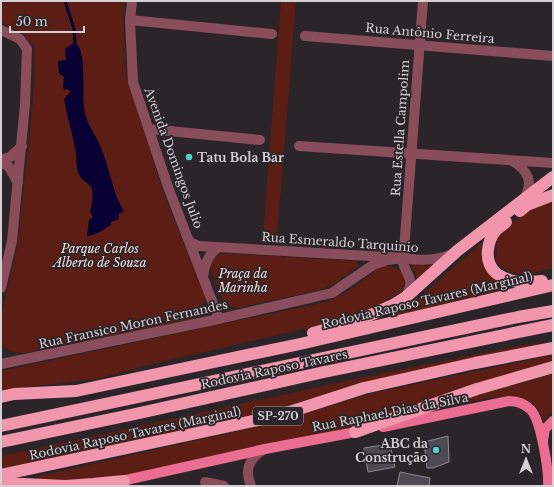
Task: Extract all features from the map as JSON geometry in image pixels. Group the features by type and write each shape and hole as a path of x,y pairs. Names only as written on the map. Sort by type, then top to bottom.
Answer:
{"highway":[{"path":"202,363 357,321 394,305 406,297 457,251 553,177"},
{"path":"553,195 527,205 496,231 490,242 488,261 494,271 508,280 525,282 553,280"},
{"name":"Rodovia Raposo Tavares (Marginal)","path":"1,397 14,394 76,390 300,344 553,285"},
{"name":"Rodovia Raposo Tavares","path":"1,426 553,311"},
{"name":"Rodovia Raposo Tavares","path":"1,442 324,372 553,325"},
{"name":"Rodovia Raposo Tavares (Marginal)","path":"1,475 277,416 364,388 475,362 553,348"},
{"path":"355,432 477,389 553,367"},
{"path":"1,483 66,486 124,481"}],"main road":[{"name":"Rua Raphael Dias da Silva","path":"100,486 265,448 514,401 524,405 534,414 542,443 548,486"},
{"path":"542,443 545,429 553,421"}],"street":[{"name":"Avenida Domingos Julio","path":"132,1 130,20 133,82 168,187 219,319"},
{"name":"Rua Estella Campolim","path":"404,258 423,1"},
{"path":"130,20 272,34"},
{"path":"1,30 20,39 27,49 22,146 12,240 1,288"},
{"name":"Rua Antônio Ferreira","path":"305,36 420,44 553,56"},
{"path":"149,129 260,140"},
{"path":"18,182 9,167 1,161 10,157 22,146"},
{"path":"300,146 553,163"},
{"path":"511,160 524,168 529,189 524,199"},
{"name":"Rua Esmeraldo Tarquinio","path":"190,242 199,246 404,258 416,260 429,260 447,256 457,251"},
{"path":"203,278 209,257 215,249 219,247"},
{"path":"359,275 367,263 366,259 360,256"},
{"path":"404,258 403,263 411,284 406,297"},
{"name":"Rua Fransico Moron Fernandes","path":"1,364 219,319 332,293 373,265 380,262 404,258"},
{"path":"251,486 248,478 250,462 256,454 265,448"},
{"path":"205,482 224,486"}],"green space":[{"name":"Parque Carlos Alberto de Souza","path":"1,1 125,1 123,19 126,74 163,192 206,299 200,312 190,320 25,353 12,352 1,344 1,317 18,243 32,111 34,46 22,33 1,22"},
{"path":"281,1 296,1 277,236 263,236"},
{"path":"553,202 553,268 533,273 520,274 509,272 496,262 497,240 504,229 535,206"},
{"path":"482,242 482,261 489,273 504,286 504,290 392,317 417,300"},
{"name":"Praça da Marinha","path":"224,253 356,261 358,264 357,267 335,283 320,290 238,308 224,303 212,274 211,265 214,258"},
{"path":"383,265 394,267 402,272 405,281 402,292 364,313 334,322 153,364 97,379 1,390 1,371 326,302 354,287 377,268"},
{"path":"413,265 435,266 417,279 415,271 411,267"},
{"path":"553,342 519,348 355,385 247,418 1,470 1,456 355,379 522,345"},
{"path":"553,355 553,361 338,431 102,481 38,480 36,478 39,476 278,422 369,394"},
{"path":"553,374 553,412 549,414 544,421 534,405 528,400 516,397 508,396 481,399 456,405 453,404 453,402"}],"shaded area":[{"path":"75,42 79,47 83,62 86,117 99,143 116,195 124,212 119,213 119,219 111,222 111,225 87,236 89,220 93,217 90,212 92,189 90,185 80,177 77,170 75,146 64,99 71,91 67,89 64,90 64,77 59,73 58,61 66,60 65,49"}],"building":[{"name":"ABC da Construção","path":"448,436 449,462 433,468 427,468 424,442"},
{"path":"390,444 395,467 368,472 364,448"},
{"path":"400,472 430,478 429,486 397,486"}],"waterway":[{"path":"65,1 74,29 75,44"}],"place":[{"name":"Tatu Bola Bar","path":"189,157"},
{"name":"ABC da Construção","path":"436,450"}]}
